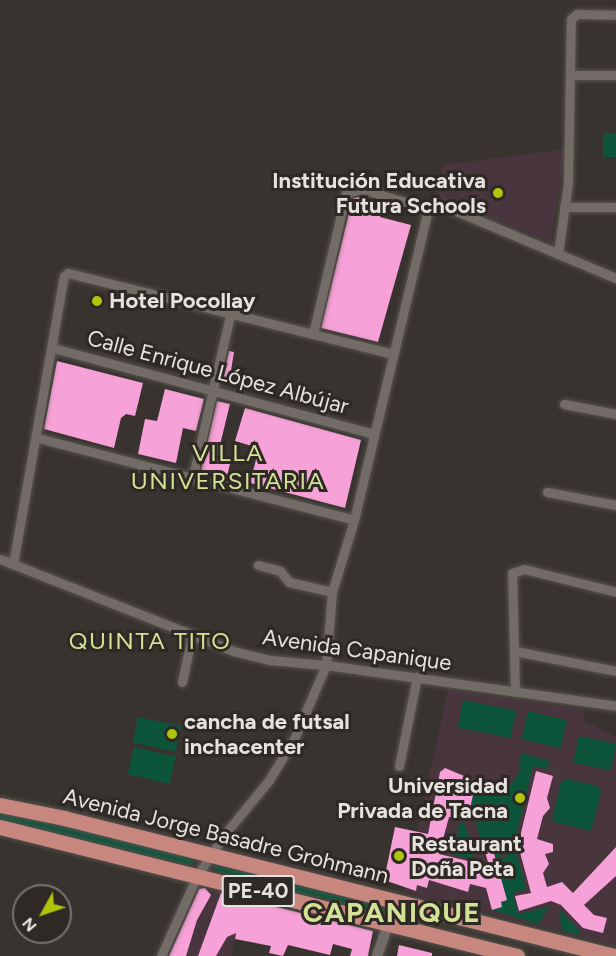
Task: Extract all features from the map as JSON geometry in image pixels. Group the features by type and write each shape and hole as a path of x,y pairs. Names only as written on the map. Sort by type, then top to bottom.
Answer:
{"highway":[{"name":"Avenida Jorge Basadre Grohmann","path":"0,805 210,855 593,953 614,956"},
{"name":"Avenida Jorge Basadre Grohmann","path":"0,827 517,956"}],"street":[{"path":"558,254 564,207 571,75 571,19 577,14 616,15"},
{"path":"571,75 616,75"},
{"path":"313,334 346,193 362,189 428,208 442,205 616,278"},
{"path":"564,207 616,207"},
{"path":"161,956 197,876 210,855 284,756 326,664 332,591 354,520 428,208"},
{"path":"13,564 38,438 64,276 68,273 392,354"},
{"path":"193,476 211,388 231,312"},
{"name":"Calle Enrique López Albújar","path":"53,348 211,388 373,434"},
{"path":"564,404 616,414"},
{"path":"38,438 193,476 354,520"},
{"path":"547,492 616,505"},
{"name":"Avenida Capanique","path":"0,559 192,634 270,660 326,664 616,706"},
{"path":"258,565 280,572 289,582 332,591"},
{"path":"516,692 511,578 524,568 616,592"},
{"path":"182,682 192,634"},
{"path":"515,651 616,671"},
{"path":"399,766 417,677"},
{"path":"377,956 386,923 396,902"}],"shaded area":[{"name":"Institución Educativa Futura Schools","path":"565,149 551,242 436,196 442,165"},
{"name":"Universidad Privada de Tacna","path":"448,690 585,710 583,720 616,737 616,946 404,891"},
{"path":"193,886 241,897 232,956 169,956"}],"green space":[{"path":"603,133 616,133 616,157 603,157"},
{"path":"463,700 516,710 511,738 458,727"},
{"path":"528,711 567,720 560,748 521,739"},
{"path":"138,717 181,726 176,752 133,742"},
{"path":"579,736 616,744 611,770 573,762"},
{"path":"134,747 176,757 170,784 128,774"},
{"path":"521,753 550,761 547,769 533,766 514,844 497,859 490,837 480,839 475,818 469,814 476,781 511,785 519,773"},
{"path":"566,779 598,786 601,793 591,831 552,821 561,782"},
{"path":"0,810 85,828 193,857 193,862 190,865 0,821"},
{"path":"460,822 465,824 475,860 452,854"},
{"path":"515,848 526,889 513,893 518,914 549,907 538,924 492,910 502,907 498,862"},
{"path":"218,863 386,906 387,910 383,914 216,871 213,867"},
{"path":"560,910 580,932 579,935 561,930"}],"building":[{"path":"359,197 383,204 380,217 411,225 378,342 321,328 348,217 354,198"},
{"path":"229,351 234,352 229,383 222,382"},
{"path":"57,361 143,383 135,416 126,414 121,418 114,448 44,429"},
{"path":"165,389 204,399 196,431 183,428 176,463 138,454 145,419 157,421"},
{"path":"217,401 230,404 217,457 231,460 227,476 201,470"},
{"path":"245,408 361,440 345,508 250,483 259,448 235,441"},
{"path":"445,768 476,781 468,818 449,817 439,854 489,866 482,841 490,839 507,900 501,902 502,907 492,910 486,888 470,884 468,892 429,880 427,888 417,885 416,891 384,880 395,827 428,834 440,772"},
{"path":"536,771 553,776 547,798 550,808 543,816 537,839 553,844 553,852 545,854 549,864 543,873 547,887 562,882 573,893 616,847 616,876 584,905 594,915 607,918 603,933 583,928 561,905 551,901 519,911 515,896 531,893 518,845"},
{"path":"205,888 211,895 197,920 186,956 169,956 199,889"},
{"path":"221,893 373,931 368,956 350,956 352,949 333,944 330,955 288,945 283,956 269,953 271,946 235,939 236,933 227,937 216,956 198,956"},
{"path":"399,945 432,953 432,956 397,956"}],"place":[{"name":"Institución Educativa Futura Schools","path":"498,193"},
{"name":"Hotel Pocollay","path":"97,301"},
{"name":"cancha de futsal inchacenter","path":"172,734"},
{"name":"Universidad Privada de Tacna","path":"520,798"},
{"name":"Restaurant Doña Peta","path":"399,856"}],"district":[{"name":"VILLA UNIVERSITARIA","path":"228,467"},
{"name":"QUINTA TITO","path":"150,641"},
{"name":"CAPANIQUE","path":"392,912"}]}
